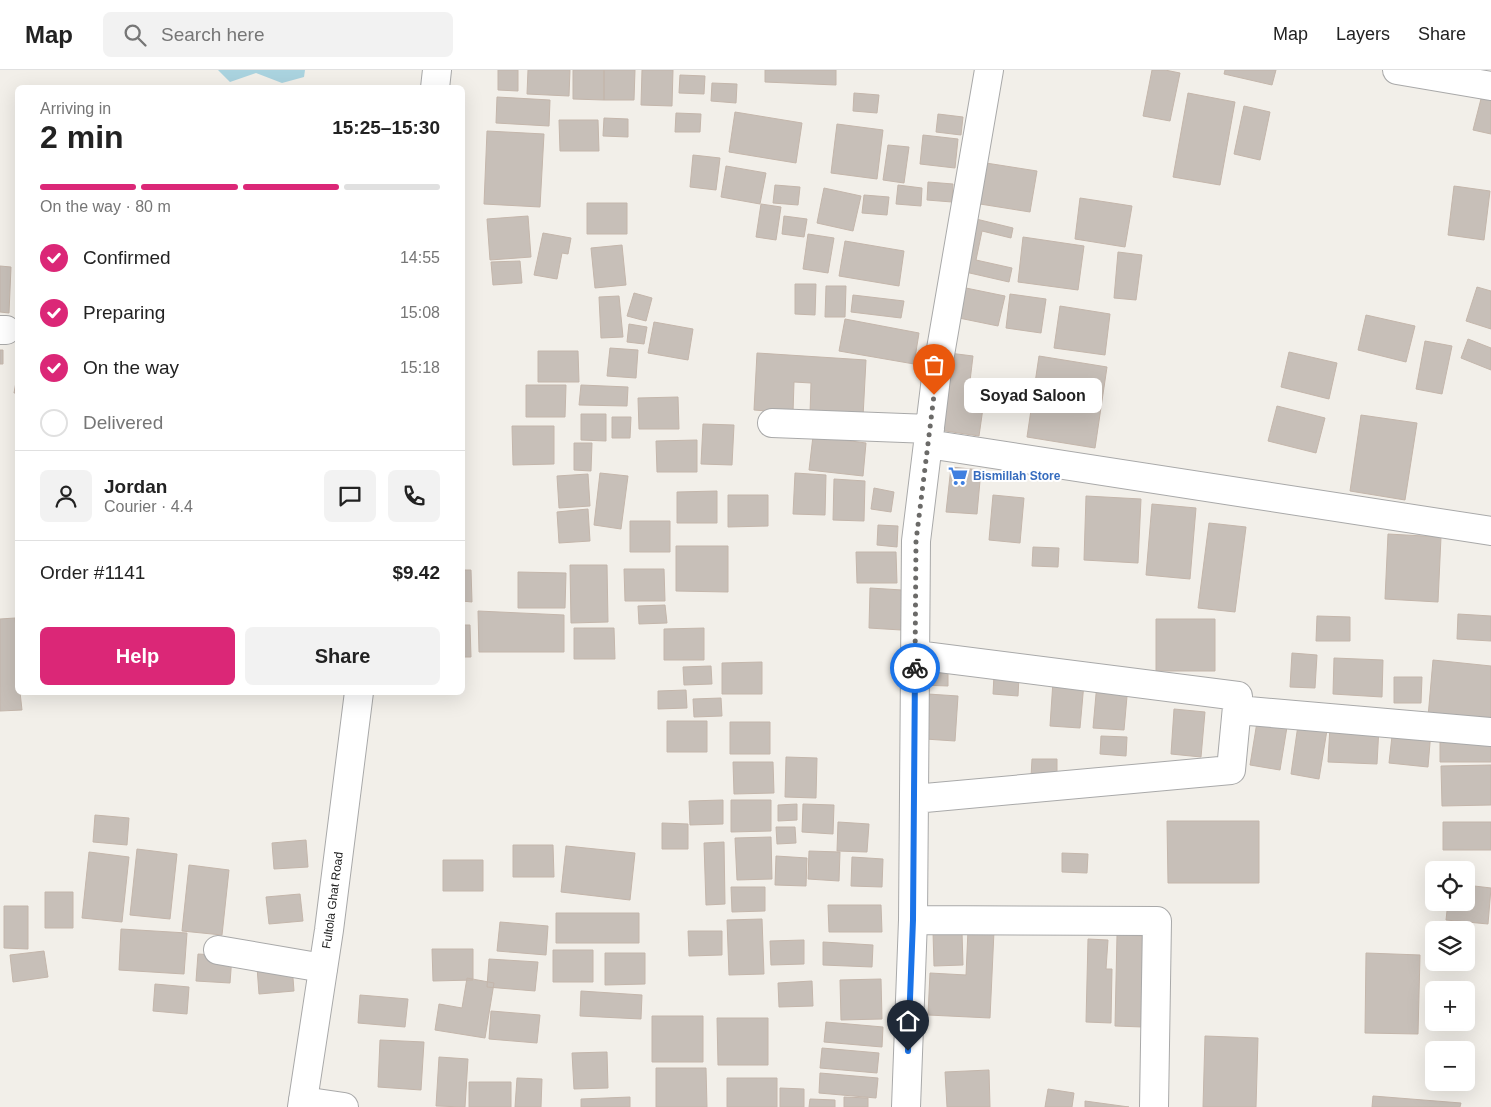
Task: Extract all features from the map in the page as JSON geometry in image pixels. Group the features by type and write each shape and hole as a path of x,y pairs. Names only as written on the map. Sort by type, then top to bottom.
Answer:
{"street":[{"path":"436,85 438,70"},
{"path":"906,1107 913,920 916,541 936,378 989,70"},
{"path":"1396,70 1491,86"},
{"path":"772,423 929,436 1491,531"},
{"path":"914,799 1231,770 1238,696 916,655"},
{"name":"Fultola Ghat Road","path":"302,1104 323,968 359,695"},
{"path":"1237,710 1491,732"},
{"path":"913,920 1157,921 1154,1107"},
{"path":"218,950 323,968"},
{"path":"302,1104 344,1107"}],"water":[{"path":"218,70 305,70 304,77 282,83 256,73 230,82"}],"building":[{"path":"498,70 518,70 518,91 498,90"},
{"path":"528,70 570,70 569,96 527,94"},
{"path":"573,70 604,70 604,100 573,99"},
{"path":"604,70 635,70 634,100 604,100"},
{"path":"642,70 673,70 672,106 641,105"},
{"path":"765,70 836,70 836,85 765,82"},
{"path":"1152,70 1180,73 1170,121 1143,116"},
{"path":"1225,70 1276,70 1272,85 1224,74"},
{"path":"680,75 705,76 704,94 679,93"},
{"path":"712,83 737,84 736,103 711,101"},
{"path":"854,93 879,95 877,113 853,111"},
{"path":"1188,93 1235,102 1220,185 1173,177"},
{"path":"1482,95 1491,97 1491,134 1473,130"},
{"path":"497,97 550,100 549,126 496,123"},
{"path":"1244,106 1270,112 1260,160 1234,154"},
{"path":"735,112 802,123 796,163 729,152"},
{"path":"676,113 701,114 700,132 675,132"},
{"path":"938,114 963,117 961,135 936,132"},
{"path":"604,118 628,119 628,137 603,136"},
{"path":"559,120 598,120 599,151 560,151"},
{"path":"837,124 883,130 877,179 831,173"},
{"path":"487,131 544,134 540,207 484,204"},
{"path":"923,135 958,139 955,168 920,164"},
{"path":"888,145 909,147 904,183 883,180"},
{"path":"693,155 720,158 716,190 690,187"},
{"path":"986,163 1037,171 1030,212 980,204"},
{"path":"726,166 766,173 760,204 721,197"},
{"path":"928,182 953,184 952,202 927,200"},
{"path":"775,185 800,187 798,205 773,203"},
{"path":"898,185 922,188 921,206 896,204"},
{"path":"1454,186 1490,191 1484,240 1448,235"},
{"path":"824,188 861,196 853,231 817,223"},
{"path":"864,195 889,197 887,215 862,213"},
{"path":"1080,198 1132,206 1125,247 1075,239"},
{"path":"587,203 627,203 627,234 587,234"},
{"path":"761,204 781,207 776,240 756,237"},
{"path":"528,216 531,257 490,260 487,219"},
{"path":"784,216 807,219 804,237 782,234"},
{"path":"972,218 1013,228 1011,238 982,231 976,260 1012,268 1009,282 961,271"},
{"path":"543,233 571,238 568,254 562,253 557,279 534,275"},
{"path":"808,234 834,238 828,273 803,269"},
{"path":"1023,237 1084,246 1078,290 1018,282"},
{"path":"845,241 904,251 899,286 839,276"},
{"path":"622,245 626,285 595,288 591,248"},
{"path":"1118,252 1142,255 1136,300 1114,298"},
{"path":"520,261 522,283 493,285 491,262"},
{"path":"0,266 11,267 9,313 0,312"},
{"path":"795,284 816,284 815,315 795,314"},
{"path":"826,286 846,286 845,317 825,317"},
{"path":"961,287 1005,296 998,326 954,317"},
{"path":"1477,287 1491,291 1491,329 1466,321"},
{"path":"634,293 652,298 646,321 627,316"},
{"path":"1010,294 1046,299 1041,333 1006,328"},
{"path":"853,295 904,301 901,318 851,312"},
{"path":"619,296 623,337 601,338 599,297"},
{"path":"1060,306 1110,314 1105,355 1054,348"},
{"path":"1366,315 1415,326 1406,362 1358,350"},
{"path":"845,319 919,333 914,364 839,351"},
{"path":"654,322 693,329 688,360 648,353"},
{"path":"629,324 647,327 644,344 627,342"},
{"path":"1468,339 1491,348 1491,370 1461,358"},
{"path":"1425,341 1452,346 1442,394 1416,389"},
{"path":"610,348 638,350 636,378 607,376"},
{"path":"0,350 3,350 3,364 0,364"},
{"path":"538,351 578,351 579,382 538,382"},
{"path":"1289,352 1337,363 1329,399 1281,387"},
{"path":"757,353 866,360 863,417 810,414 811,383 794,382 793,413 754,410"},
{"path":"949,353 973,356 967,406 983,408 979,436 939,430"},
{"path":"1039,356 1107,367 1095,448 1027,437"},
{"path":"526,385 566,385 565,417 526,417"},
{"path":"581,385 628,387 627,406 579,405"},
{"path":"678,397 679,429 639,429 638,398"},
{"path":"1277,406 1325,418 1316,453 1268,441"},
{"path":"581,414 606,414 606,441 581,440"},
{"path":"1361,415 1417,423 1405,500 1350,491"},
{"path":"612,417 631,417 630,438 612,438"},
{"path":"703,424 734,425 732,465 701,464"},
{"path":"512,426 554,426 554,464 513,465"},
{"path":"813,436 866,443 863,476 809,470"},
{"path":"697,440 697,472 657,472 656,441"},
{"path":"574,443 592,443 591,471 574,470"},
{"path":"951,467 981,470 977,514 946,512"},
{"path":"600,473 628,476 621,529 594,525"},
{"path":"795,473 826,475 825,515 793,514"},
{"path":"588,474 590,506 559,508 557,476"},
{"path":"834,479 865,481 864,521 833,520"},
{"path":"874,488 894,492 891,512 871,509"},
{"path":"717,491 717,523 677,523 677,492"},
{"path":"728,495 768,495 768,526 728,527"},
{"path":"993,495 1024,498 1020,543 989,540"},
{"path":"1086,496 1141,499 1138,563 1084,560"},
{"path":"1152,504 1196,508 1190,579 1146,575"},
{"path":"588,509 590,541 559,543 557,512"},
{"path":"630,521 670,521 670,552 630,552"},
{"path":"1209,523 1246,527 1235,612 1198,608"},
{"path":"878,525 898,526 897,547 877,545"},
{"path":"1388,534 1441,537 1438,602 1385,599"},
{"path":"676,546 728,546 728,592 676,591"},
{"path":"1033,547 1059,548 1058,567 1032,566"},
{"path":"856,552 896,552 897,583 857,583"},
{"path":"570,565 607,565 608,622 571,623"},
{"path":"624,569 664,569 665,601 625,601"},
{"path":"465,570 471,570 472,602 465,601"},
{"path":"518,572 566,573 565,608 518,608"},
{"path":"870,588 902,590 901,630 869,628"},
{"path":"665,605 667,623 639,624 638,606"},
{"path":"478,611 564,615 564,652 479,652"},
{"path":"1458,614 1491,616 1491,641 1457,639"},
{"path":"1317,616 1350,617 1350,641 1316,641"},
{"path":"15,618 15,695 20,695 22,710 0,711 0,619"},
{"path":"1156,619 1215,619 1215,671 1156,671"},
{"path":"465,625 470,625 471,657 465,657"},
{"path":"574,628 614,628 615,659 574,659"},
{"path":"704,628 704,660 664,660 664,629"},
{"path":"1292,653 1317,655 1315,688 1290,687"},
{"path":"1334,658 1383,660 1382,697 1333,694"},
{"path":"1433,660 1491,666 1491,724 1428,717"},
{"path":"762,662 762,694 722,694 722,663"},
{"path":"711,666 712,684 684,685 683,667"},
{"path":"923,666 948,667 948,686 922,685"},
{"path":"994,675 1019,677 1018,696 993,694"},
{"path":"1394,677 1422,677 1421,703 1394,703"},
{"path":"1053,681 1084,683 1080,728 1050,726"},
{"path":"1097,683 1128,685 1124,730 1093,728"},
{"path":"686,690 687,708 658,709 658,691"},
{"path":"928,694 958,696 955,741 925,739"},
{"path":"721,698 722,716 694,717 693,699"},
{"path":"1174,709 1205,712 1201,757 1171,754"},
{"path":"667,721 707,721 707,752 667,752"},
{"path":"730,722 770,722 770,754 730,754"},
{"path":"1257,722 1287,727 1280,770 1250,765"},
{"path":"1298,725 1327,730 1319,779 1291,774"},
{"path":"1330,725 1379,727 1377,764 1328,762"},
{"path":"1393,727 1431,731 1428,767 1389,763"},
{"path":"1440,734 1491,734 1491,762 1440,762"},
{"path":"1101,736 1127,737 1126,756 1100,754"},
{"path":"786,757 817,758 816,798 785,797"},
{"path":"1032,759 1057,759 1057,779 1031,777"},
{"path":"733,762 773,762 774,793 734,794"},
{"path":"1491,765 1491,805 1442,806 1441,766"},
{"path":"723,800 723,824 690,825 689,801"},
{"path":"731,800 771,800 771,831 731,832"},
{"path":"797,804 797,820 778,821 778,805"},
{"path":"803,804 834,805 833,834 802,832"},
{"path":"95,815 129,818 127,845 93,842"},
{"path":"1167,821 1259,821 1259,883 1168,883"},
{"path":"838,822 869,824 867,852 837,851"},
{"path":"1443,822 1491,822 1491,850 1443,850"},
{"path":"662,823 688,824 688,849 662,849"},
{"path":"776,827 795,827 796,843 777,844"},
{"path":"771,837 772,879 737,880 735,838"},
{"path":"306,840 308,867 274,869 272,843"},
{"path":"724,842 725,904 706,905 704,843"},
{"path":"513,845 553,845 554,877 513,877"},
{"path":"566,846 635,853 630,900 561,892"},
{"path":"137,849 177,854 170,919 130,915"},
{"path":"809,851 840,852 839,881 808,879"},
{"path":"89,852 129,857 122,922 82,918"},
{"path":"1062,853 1088,854 1087,873 1062,872"},
{"path":"776,856 807,858 806,886 775,885"},
{"path":"852,857 883,859 882,887 851,886"},
{"path":"443,860 483,860 483,891 443,891"},
{"path":"189,865 229,870 222,935 182,931"},
{"path":"1475,886 1491,888 1488,924 1475,923 1475,921 1446,920 1447,911 1475,911"},
{"path":"731,887 765,887 765,911 732,912"},
{"path":"45,892 73,892 73,928 45,928"},
{"path":"300,894 303,921 269,924 266,897"},
{"path":"828,905 881,905 882,932 829,932"},
{"path":"4,906 28,906 28,949 4,948"},
{"path":"556,913 639,913 639,943 556,943"},
{"path":"762,919 764,974 729,975 727,920"},
{"path":"500,922 548,926 546,955 497,951"},
{"path":"121,929 187,933 184,974 119,970"},
{"path":"968,930 994,931 990,1018 928,1015 930,973 966,975"},
{"path":"688,931 722,931 722,955 689,956"},
{"path":"933,932 962,932 963,965 934,966"},
{"path":"1117,935 1146,936 1143,1027 1115,1026"},
{"path":"1088,939 1108,940 1106,969 1112,969 1111,1023 1086,1022"},
{"path":"804,940 804,964 771,965 770,941"},
{"path":"823,942 873,945 872,967 823,965"},
{"path":"432,949 473,949 473,980 433,981"},
{"path":"553,950 593,950 593,982 553,982"},
{"path":"44,951 48,977 13,982 10,955"},
{"path":"605,953 645,953 645,984 605,985"},
{"path":"1366,953 1420,955 1418,1034 1365,1033"},
{"path":"198,954 232,956 230,983 196,981"},
{"path":"489,959 538,962 535,991 487,987"},
{"path":"292,965 294,991 259,994 257,967"},
{"path":"467,978 494,983 485,1038 435,1030 439,1004 462,1008"},
{"path":"881,979 882,1019 841,1020 840,980"},
{"path":"812,981 813,1006 779,1007 778,983"},
{"path":"155,984 189,987 187,1014 153,1011"},
{"path":"581,991 642,995 641,1019 580,1016"},
{"path":"360,995 408,999 405,1027 358,1023"},
{"path":"491,1011 540,1015 537,1043 489,1039"},
{"path":"652,1016 703,1016 703,1062 652,1062"},
{"path":"717,1018 768,1018 768,1065 718,1065"},
{"path":"826,1022 883,1027 882,1047 824,1042"},
{"path":"1205,1036 1258,1038 1256,1107 1203,1107"},
{"path":"380,1040 424,1042 421,1090 378,1087"},
{"path":"822,1048 879,1053 877,1073 820,1068"},
{"path":"607,1052 608,1088 574,1089 572,1053"},
{"path":"439,1057 468,1059 465,1107 436,1106"},
{"path":"656,1068 706,1068 707,1107 656,1107"},
{"path":"989,1070 990,1107 947,1107 945,1072"},
{"path":"820,1073 878,1078 876,1098 819,1093"},
{"path":"517,1078 542,1079 541,1107 515,1107"},
{"path":"727,1078 777,1078 777,1107 727,1107"},
{"path":"469,1082 511,1082 511,1107 469,1107"},
{"path":"780,1088 804,1089 804,1107 780,1107"},
{"path":"1048,1089 1074,1093 1072,1107 1045,1107"},
{"path":"1373,1096 1461,1103 1460,1107 1372,1107"},
{"path":"630,1097 630,1107 581,1107 581,1099"},
{"path":"844,1097 868,1098 868,1107 844,1107"},
{"path":"810,1099 835,1100 835,1107 809,1107"},
{"path":"1085,1101 1129,1107 1085,1107"}],"way so far":[{"path":"915,668 916,541 934,395"}],"place":[{"name":"Soyad Saloon","path":"934,395"},
{"name":"Bismillah Store","path":"958,476"}],"route":[{"path":"908,1051 913,920 915,668"}]}
